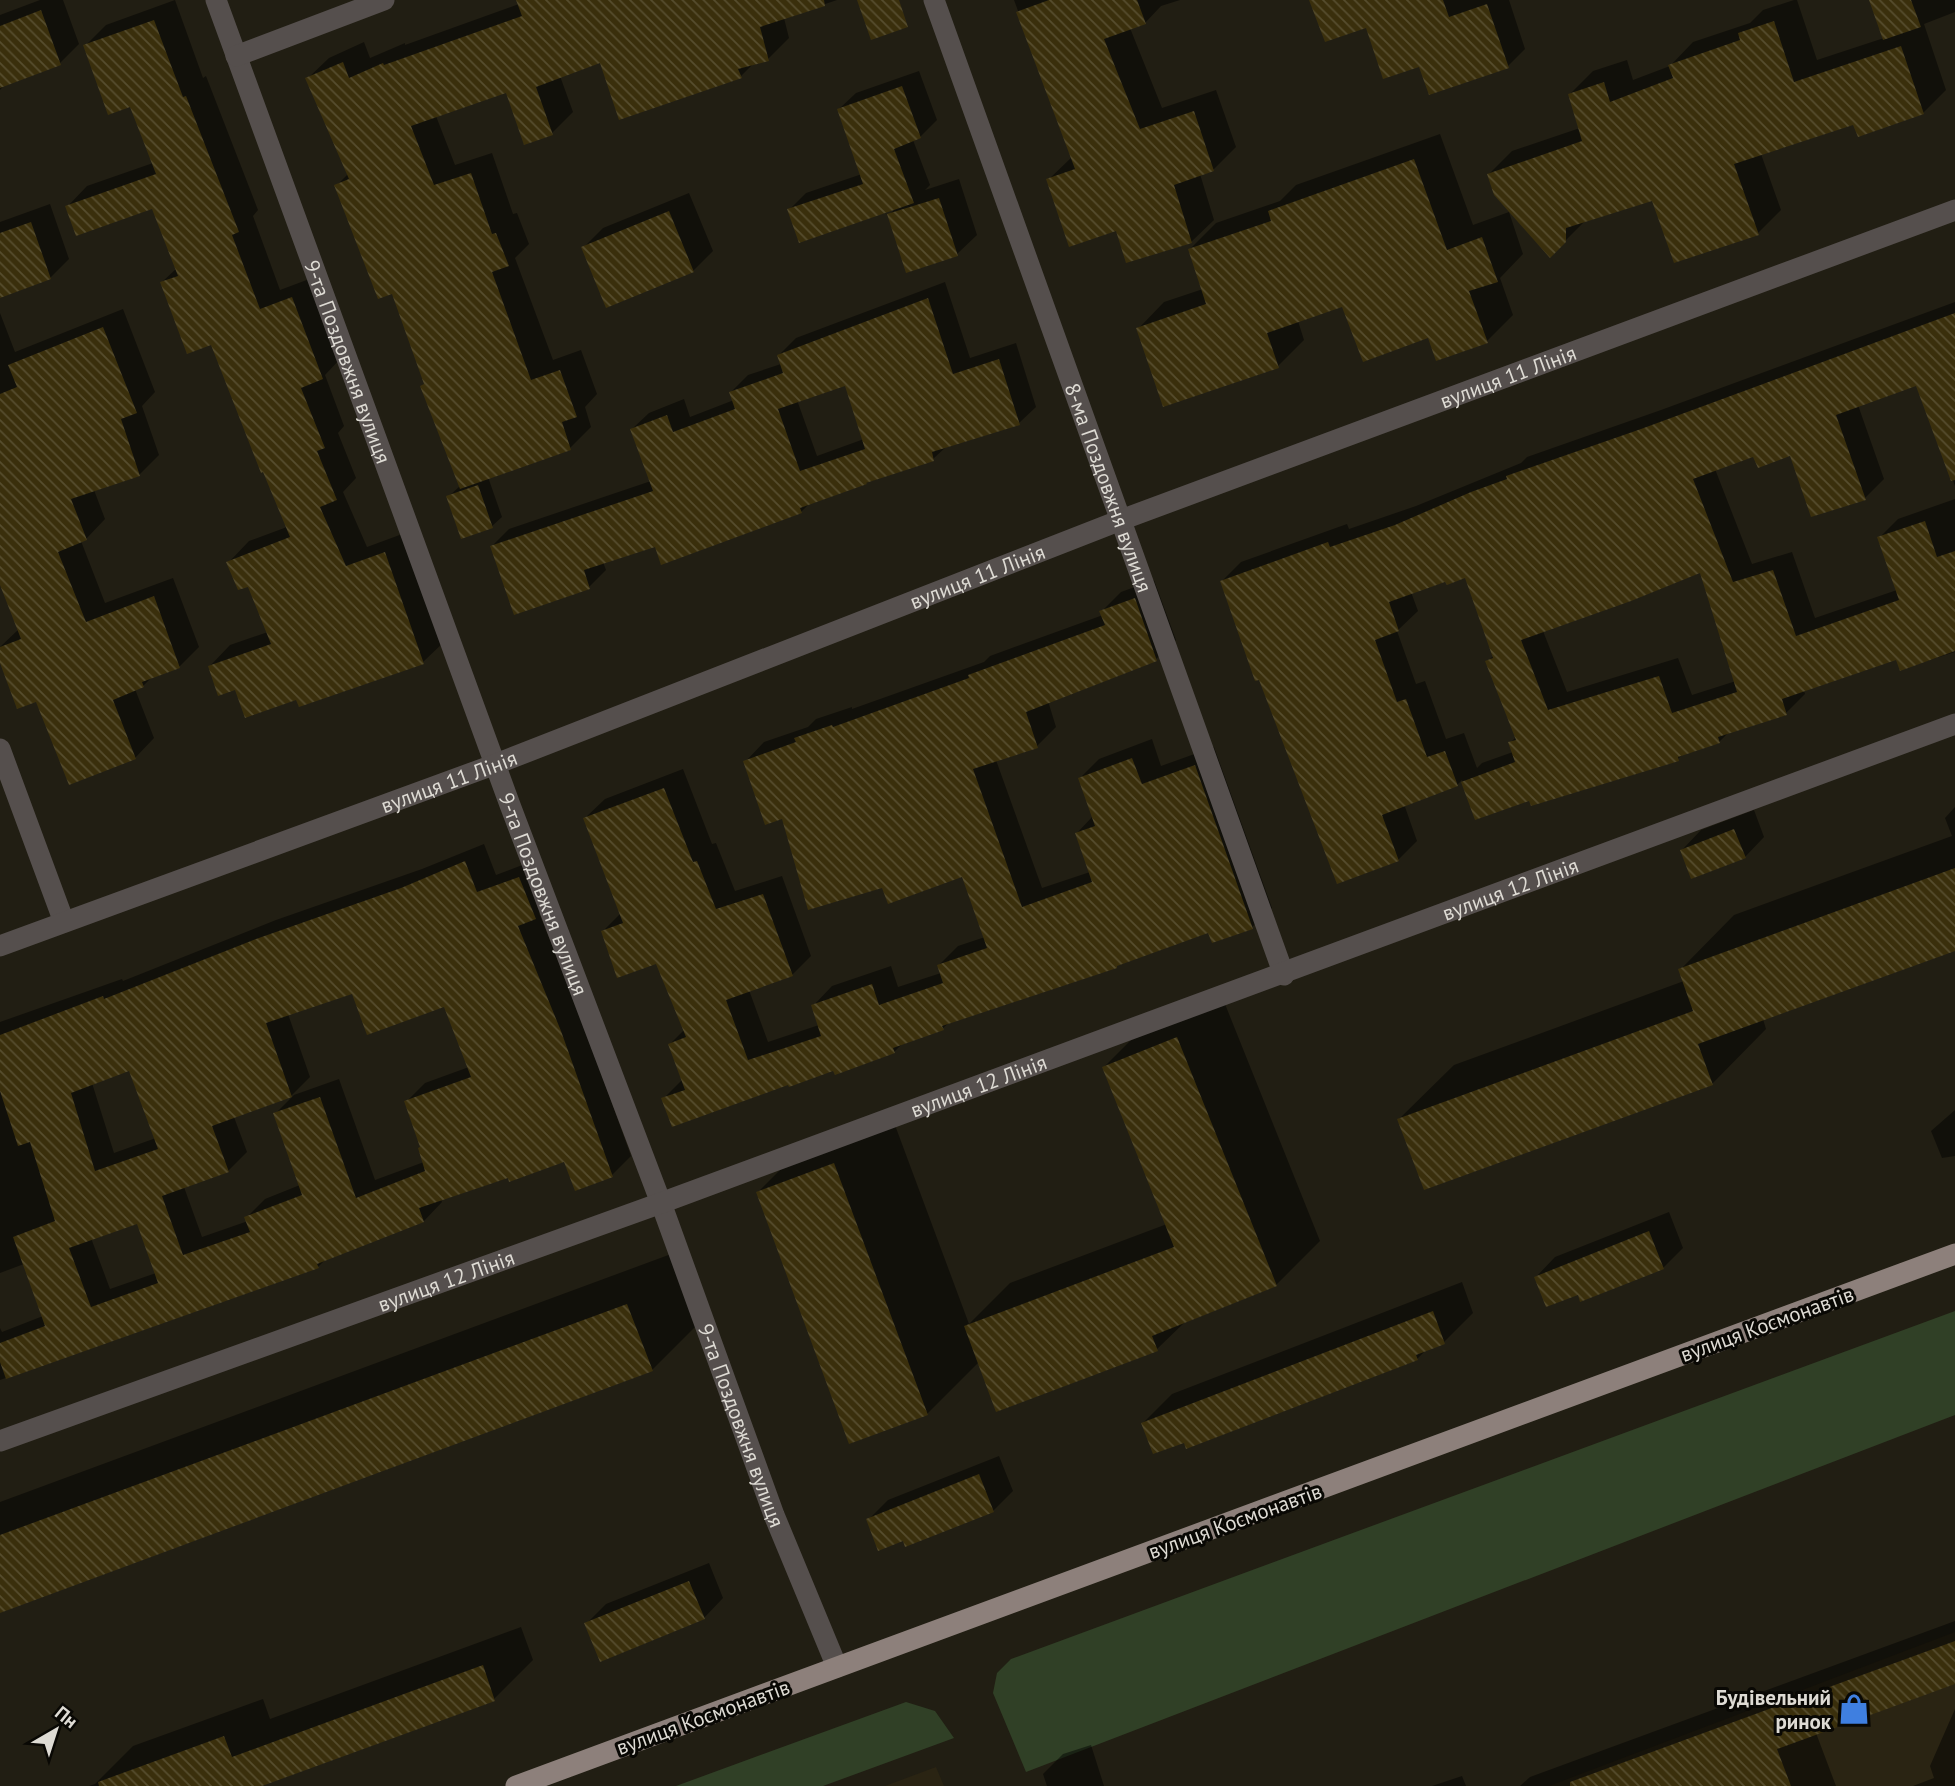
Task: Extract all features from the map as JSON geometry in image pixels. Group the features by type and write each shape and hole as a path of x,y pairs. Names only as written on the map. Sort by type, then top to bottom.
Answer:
{"main road":[{"name":"вулиця Космонавтів","path":"516,1786 1955,1254"}],"street":[{"name":"9-та Поздовжня вулиця","path":"216,0 774,1514 837,1667"},
{"path":"236,56 384,0"},
{"name":"8-ма Поздовжня вулиця","path":"934,0 1284,975"},
{"name":"вулиця 11 Лінія","path":"0,946 496,764 1121,520 1955,210"},
{"name":"вулиця 12 Лінія","path":"0,1441 1284,975 1955,724"},
{"path":"0,749 64,922"}],"shaded area":[{"name":"Будівельний ринок","path":"1955,1632 1955,1786 1549,1786"},
{"path":"936,1767 944,1786 885,1786"}],"green space":[{"path":"1955,1311 1955,1415 1026,1772 993,1693 997,1673 1011,1659"},
{"path":"906,1702 935,1711 954,1738 823,1786 676,1786"}],"building":[{"path":"516,0 824,0 825,6 760,27 769,61 738,69 742,78 619,120 600,63 536,87 553,135 524,145 506,93 411,126 434,185 471,173 492,234 496,233 509,266 492,272 531,380 560,370 577,417 562,422 571,450 460,489 420,386 424,384 392,294 378,299 334,185 349,179 305,78 343,62 349,78 383,63 384,65 522,16"},
{"path":"857,0 899,0 908,27 871,40"},
{"path":"1049,0 1137,0 1146,24 1104,39 1140,129 1194,111 1214,171 1174,185 1192,243 1126,263 1116,231 1069,247 1046,179 1075,169 1016,12"},
{"path":"1309,0 1443,0 1449,17 1487,4 1509,68 1429,95 1419,67 1383,79 1366,28 1325,42"},
{"path":"1869,0 1911,0 1921,27 1883,40"},
{"path":"41,10 61,65 0,88 0,26"},
{"path":"154,20 239,232 232,235 260,309 292,297 323,379 301,388 325,448 317,451 337,500 320,507 346,566 385,552 424,664 299,707 296,700 245,718 235,690 218,696 208,666 271,644 248,587 238,590 226,562 290,537 263,472 261,473 211,345 187,354 160,282 178,276 152,209 76,236 65,206 156,174 130,107 108,115 83,45"},
{"path":"1774,21 1794,82 1901,46 1924,114 1858,137 1853,125 1734,164 1759,235 1674,263 1652,201 1566,228 1566,242 1550,258 1494,195 1487,174 1582,141 1568,94 1604,82 1610,102 1673,78 1668,65 1740,40 1738,33"},
{"path":"902,86 921,138 894,149 914,203 799,243 787,209 863,184 837,109"},
{"path":"1414,159 1447,250 1482,237 1498,282 1469,291 1488,343 1436,361 1428,338 1363,362 1342,307 1267,333 1279,368 1163,407 1136,328 1206,304 1188,249 1271,221 1268,211"},
{"path":"939,198 958,256 906,273 887,214"},
{"path":"669,211 694,272 606,308 581,247"},
{"path":"31,222 51,279 0,298 0,233"},
{"path":"928,298 953,374 999,359 1020,425 932,452 934,461 800,508 802,513 661,565 655,547 584,570 590,589 514,615 490,546 653,491 630,429 667,415 673,432 735,409 729,392 783,373 777,355","holes":["845,386 865,449 800,471 778,409"]},
{"path":"1955,313 1955,480 1951,481 1916,386 1836,415 1866,500 1811,517 1790,456 1758,468 1753,457 1693,479 1733,582 1773,570 1796,636 1899,600 1877,537 1925,521 1937,557 1955,551 1955,651 1900,671 1896,660 1782,699 1787,715 1718,737 1720,743 1678,757 1679,761 1531,806 1529,801 1475,820 1461,782 1515,762 1508,742 1516,740 1485,661 1493,658 1465,578 1447,585 1445,582 1389,602 1399,631 1375,640 1397,702 1406,699 1427,757 1445,751 1458,786 1382,815 1399,861 1337,884 1259,680 1255,681 1220,581 1328,542 1330,547 1395,525 1507,479 1506,476","holes":["1700,573 1737,692 1672,713 1659,676 1548,710 1521,640"]},
{"path":"103,327 137,413 121,419 140,476 71,499 87,540 58,552 86,622 154,596 180,668 142,682 144,687 113,700 136,759 69,785 36,702 17,709 0,663 0,647 21,639 0,585 0,394 17,387 8,365"},
{"path":"478,485 493,528 461,539 446,496"},
{"path":"1135,598 1157,661 1026,712 1038,748 973,769 1022,907 1092,882 1075,833 1095,826 1078,778 1132,758 1142,784 1195,765 1253,929 1212,943 1208,933 1117,968 942,1026 944,1030 893,1048 895,1053 835,1075 833,1071 789,1087 788,1085 672,1127 661,1098 685,1090 668,1044 686,1037 656,964 617,978 601,931 623,923 583,818 664,788 693,862 697,861 716,909 763,894 793,976 726,1000 748,1060 821,1036 811,1005 872,984 879,1005 943,983 937,965 987,948 962,877 888,904 882,888 808,910 782,819 765,825 743,761 796,742 794,738 832,725 833,727 969,678 968,675 1105,625 1099,611"},
{"path":"1734,829 1746,858 1691,879 1680,850"},
{"path":"465,861 477,892 519,877 536,919 518,926 561,1031 613,1177 575,1191 564,1162 509,1182 508,1178 419,1208 424,1222 317,1264 319,1268 6,1379 0,1362 0,1343 45,1326 13,1237 55,1221 30,1142 18,1146 0,1091 0,1035 401,888","holes":["352,994 367,1035 444,1007 471,1077 404,1101 420,1147 418,1148 425,1171 356,1198 320,1097 273,1113 302,1195 244,1217 250,1232 183,1255 162,1196 229,1172 212,1126 292,1097 266,1023","129,1071 158,1149 95,1171 71,1093","137,1224 158,1283 91,1307 69,1248"]},
{"path":"1955,868 1955,951 1698,1044 1713,1085 1424,1190 1397,1119 1693,1011 1678,969"},
{"path":"1177,1037 1277,1286 1152,1336 1158,1351 996,1412 964,1326 1174,1247 1102,1067"},
{"path":"834,1163 928,1415 849,1444 756,1192"},
{"path":"1649,1231 1664,1269 1580,1302 1578,1295 1546,1307 1534,1277"},
{"path":"627,1304 653,1371 0,1613 0,1535"},
{"path":"1433,1311 1445,1344 1416,1355 1418,1360 1186,1449 1184,1443 1153,1454 1141,1423"},
{"path":"979,1474 994,1512 905,1547 903,1541 878,1551 866,1519"},
{"path":"689,1581 705,1619 600,1662 584,1623"},
{"path":"1955,1641 1955,1684 1777,1749 1791,1786 1570,1786 1570,1782"},
{"path":"483,1665 495,1701 262,1786 99,1786 98,1782 224,1736 232,1757"}],"place":[{"name":"Будівельний ринок","path":"1854,1709"}]}
